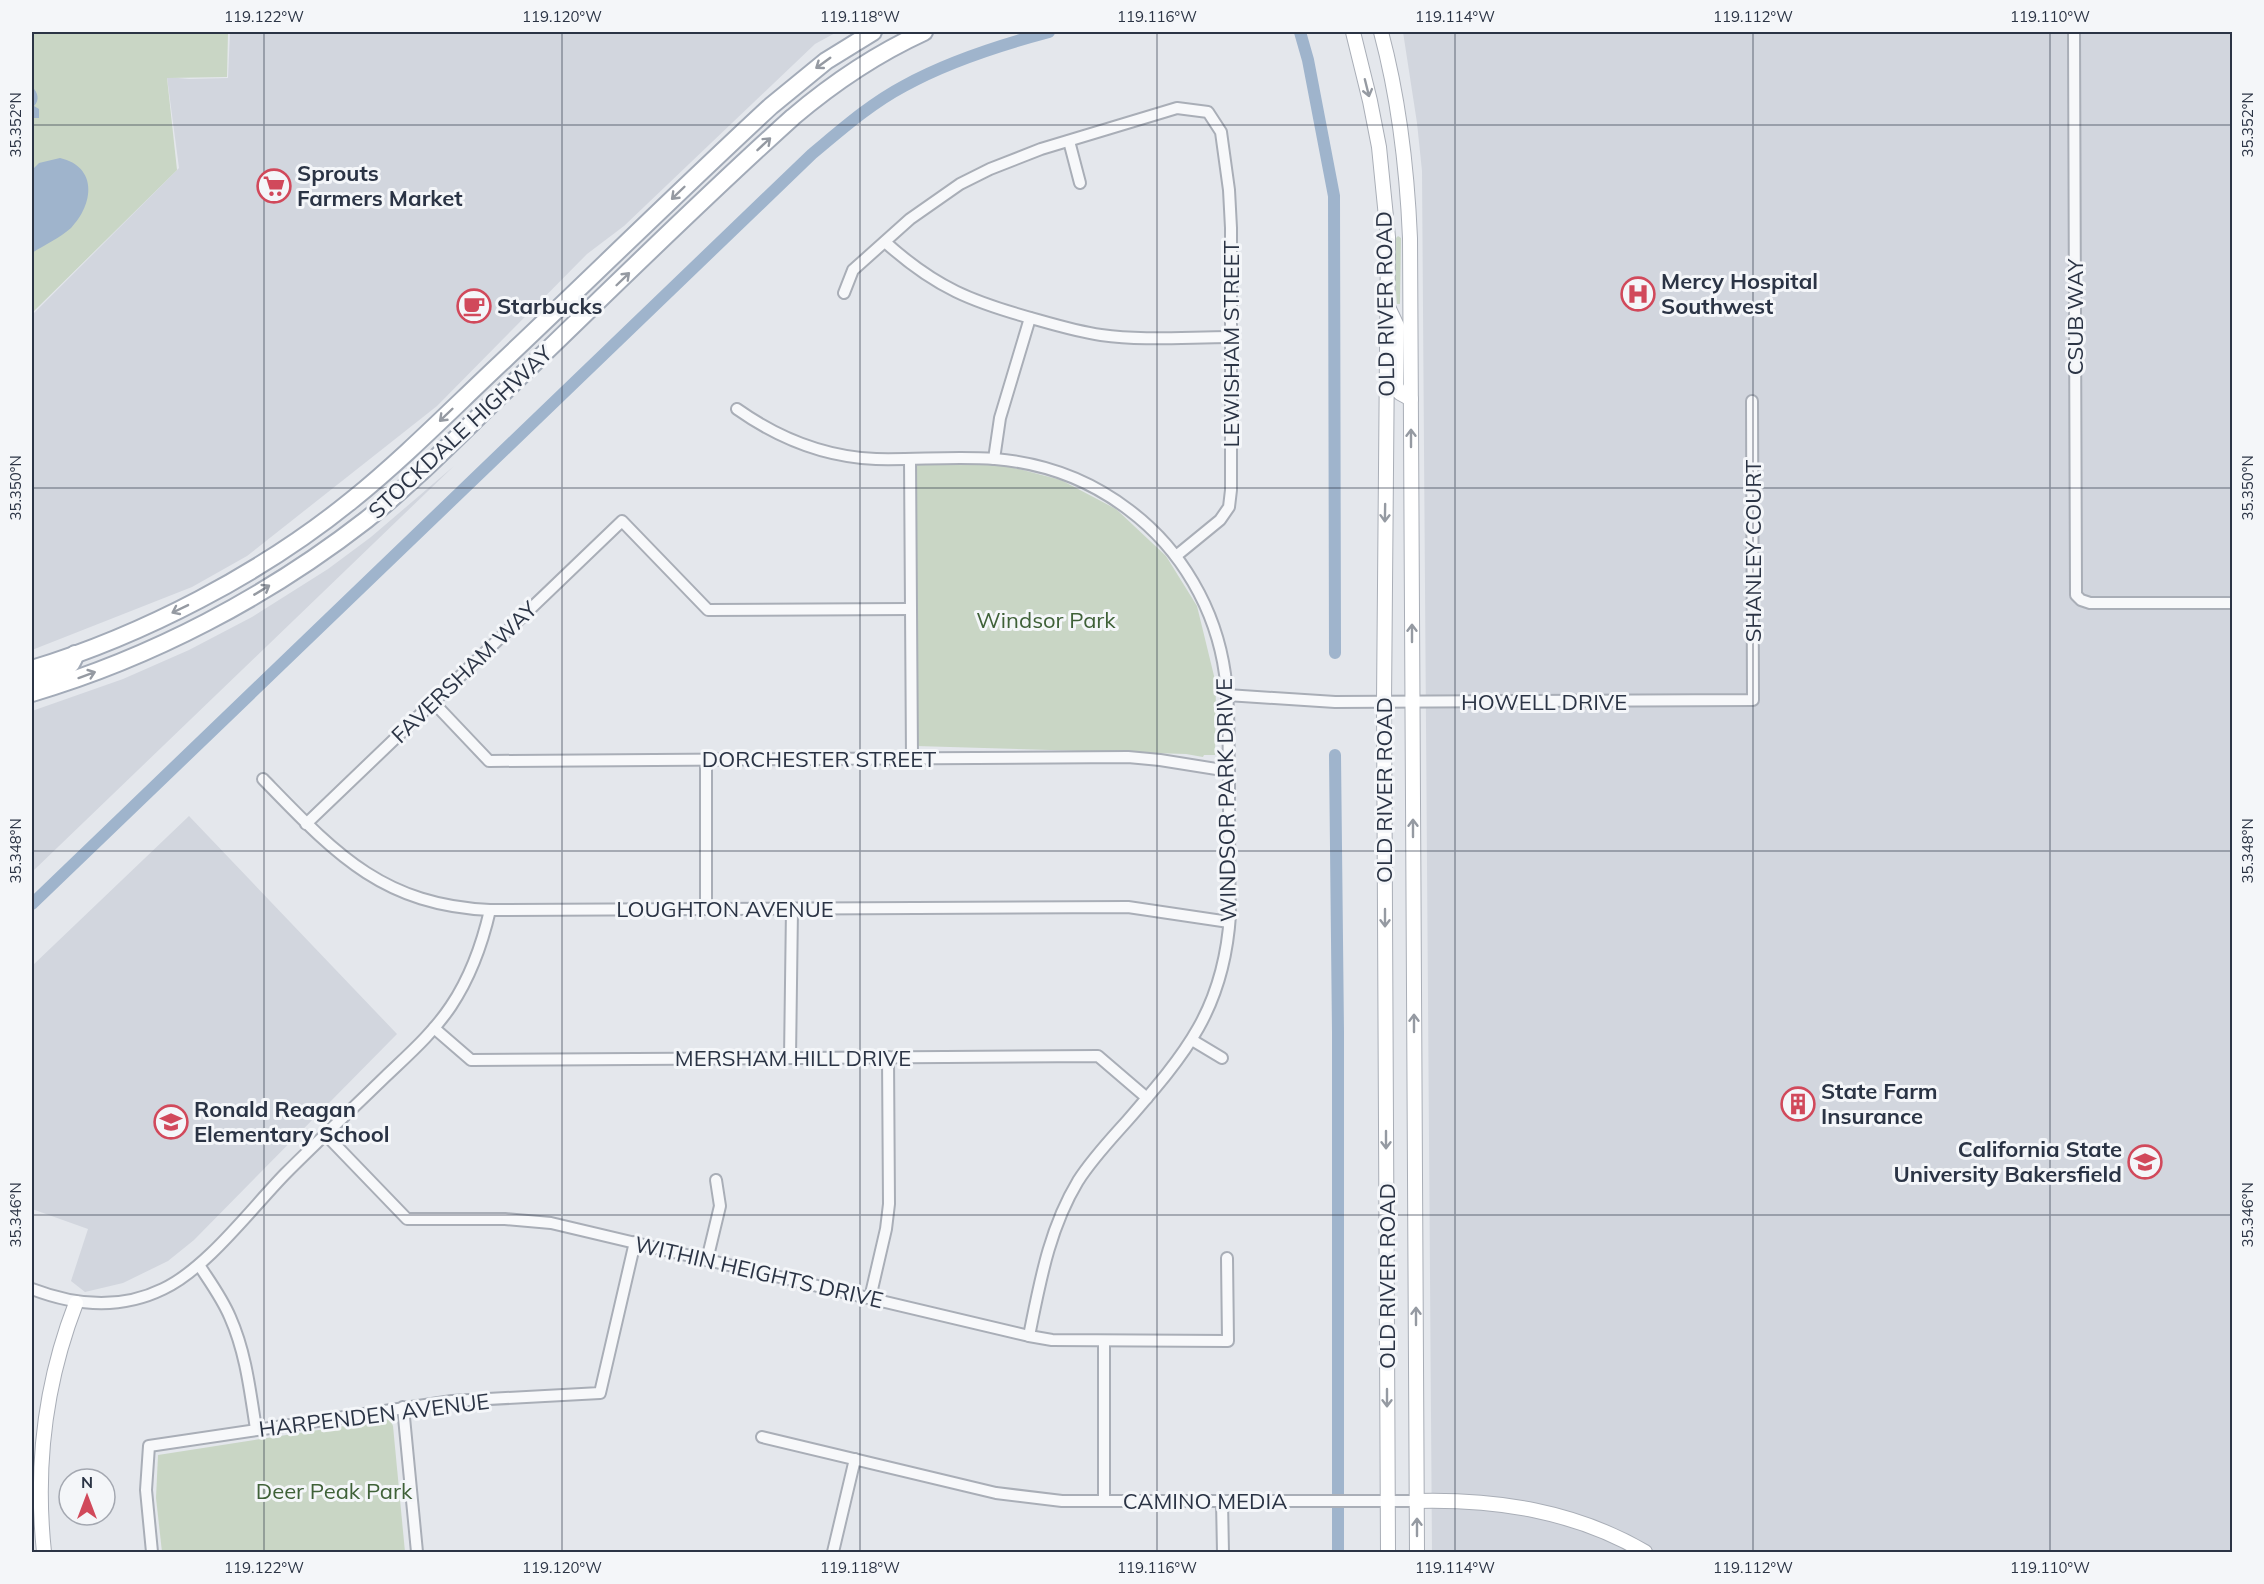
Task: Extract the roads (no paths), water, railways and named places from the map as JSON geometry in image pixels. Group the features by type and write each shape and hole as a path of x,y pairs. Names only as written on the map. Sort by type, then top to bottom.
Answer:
{"main road":[{"name":"STOCKDALE HIGHWAY","path":"32,669 75,654 183,608 283,549 337,512 388,470 771,106 826,61 873,32"},
{"name":"STOCKDALE HIGHWAY","path":"32,693 82,677 202,624 264,590 366,520 408,484 793,117 861,66 924,32"},
{"name":"OLD RIVER ROAD","path":"1353,32 1379,147 1388,237 1384,702 1388,1552"},
{"name":"OLD RIVER ROAD","path":"1381,32 1396,98 1408,191 1417,1552"},
{"path":"1387,305 1397,326 1396,386 1400,393 1411,399"},
{"path":"464,430 473,407 538,342 540,337 537,329"},
{"path":"32,681 69,668 75,659 75,654"},
{"path":"44,1552 40,1492 45,1422 59,1354 76,1303"},
{"name":"CAMINO MEDIA","path":"1416,1501 1483,1501 1549,1513 1606,1533 1645,1552"}],"street":[{"name":"CSUB WAY","path":"2074,32 2076,595 2081,600 2090,603 2232,603"},
{"name":"LEWISHAM STREET","path":"1069,141 1177,108 1208,112 1221,132 1229,190 1231,228 1231,490 1229,507 1220,520 1176,556"},
{"path":"844,292 853,270 910,219 960,184 1015,158 1069,141 1080,183"},
{"path":"885,242 910,264 956,292 980,303 1030,318 1101,335 1230,337"},
{"path":"994,459 1000,418 1030,318"},
{"name":"SHANLEY COURT","path":"1752,401 1754,700"},
{"name":"WINDSOR PARK DRIVE","path":"737,409 774,432 823,451 866,458 994,459 1026,463 1052,470 1096,488 1139,517 1176,556 1192,580 1213,623 1220,648 1227,695 1229,922 1221,972 1213,997 1192,1040 1179,1060 1093,1160 1066,1203 1049,1246 1029,1336"},
{"path":"910,459 912,758"},
{"name":"FAVERSHAM WAY","path":"306,824 622,520 708,610 910,609"},
{"name":"HOWELL DRIVE","path":"1227,695 1335,702 1754,700"},
{"name":"DORCHESTER STREET","path":"433,702 489,760 1128,758 1160,760 1228,771"},
{"path":"705,759 706,909"},
{"name":"LOUGHTON AVENUE","path":"263,779 328,846 352,865 397,890 451,906 490,910 1128,907 1229,922"},
{"path":"790,1058 792,909"},
{"path":"32,1289 76,1303 107,1304 145,1297 183,1278 199,1265 285,1174 435,1028 450,1008 471,969 484,937 490,910"},
{"name":"MERSHAM HILL DRIVE","path":"435,1028 471,1060 1098,1056 1147,1098"},
{"path":"1192,1040 1222,1058"},
{"path":"870,1298 886,1229 889,1204 888,1057"},
{"name":"WITHIN HEIGHTS DRIVE","path":"326,1135 407,1219 528,1220 551,1223 1029,1336 1060,1340 1228,1341 1227,1258"},
{"path":"707,1260 720,1206 716,1180"},
{"name":"HARPENDEN AVENUE","path":"152,1552 146,1490 149,1446 452,1401 600,1393 635,1242"},
{"path":"199,1265 218,1294 239,1341 246,1366 256,1429"},
{"path":"1104,1341 1104,1501"},
{"path":"403,1407 417,1552"},
{"name":"CAMINO MEDIA","path":"762,1437 996,1493 1062,1501 1416,1501"},
{"path":"833,1552 855,1459"},
{"path":"1222,1501 1223,1552"}],"water":[{"path":"32,87 36,91 37,101 34,106 39,109 39,118 32,118"},
{"path":"60,158 81,169 86,178 88,198 79,218 71,228 32,253 32,170 39,163"}],"waterway":[{"path":"32,904 812,154 868,109 891,93 921,77 975,54 1049,32"},
{"path":"1300,32 1308,60 1334,196 1335,653"},
{"path":"1335,755 1338,1032 1338,1552"}],"place":[{"name":"Sprouts Farmers Market","path":"274,186"},
{"name":"Mercy Hospital Southwest","path":"1638,294"},
{"name":"Starbucks","path":"474,306"},
{"name":"State Farm Insurance","path":"1798,1104"},
{"name":"Ronald Reagan Elementary School","path":"171,1122"},
{"name":"California State University Bakersfield","path":"2145,1162"}],"park label":[{"name":"Windsor Park","path":"1046,620"},
{"name":"Deer Peak Park","path":"334,1491"}]}
